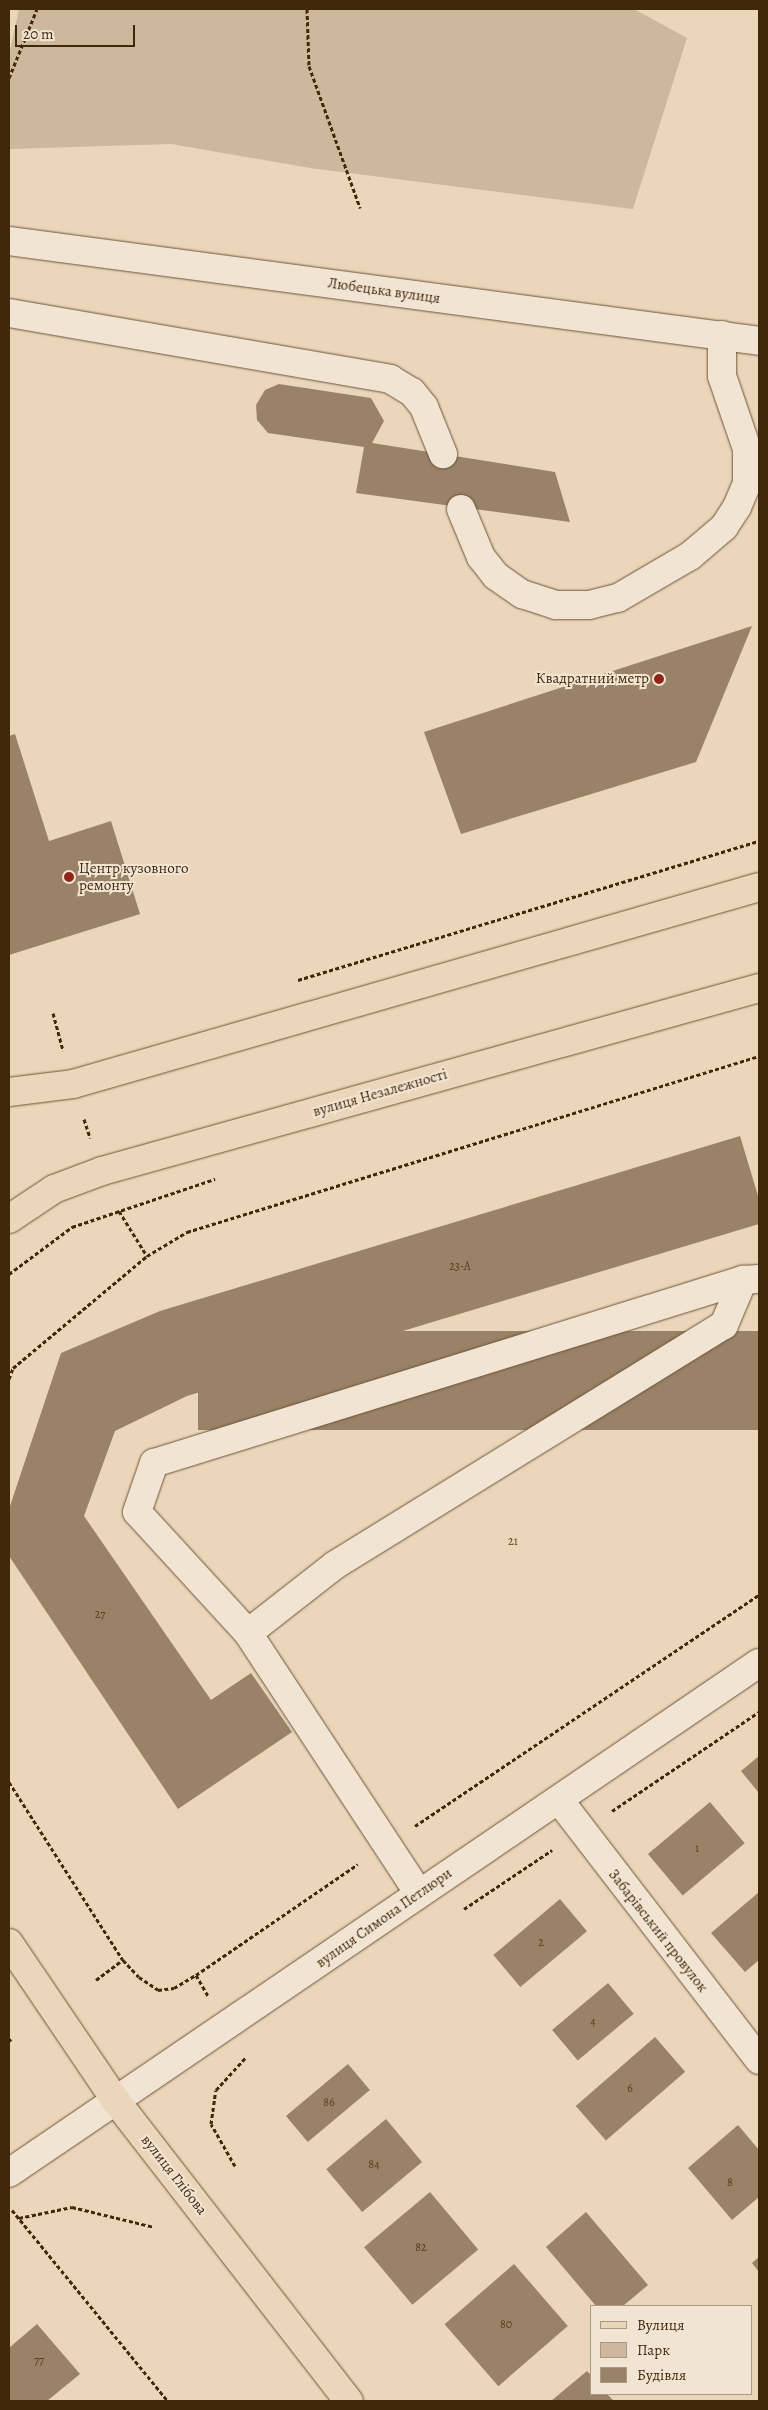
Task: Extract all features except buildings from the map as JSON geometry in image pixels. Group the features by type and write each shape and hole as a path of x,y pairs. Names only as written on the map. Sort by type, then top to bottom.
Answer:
{"main road":[{"path":"9,1092 82,1082 759,887"},
{"name":"вулиця Незалежності","path":"9,1219 54,1189 102,1171 759,988"},
{"name":"вулиця Глібова","path":"9,1943 116,2101 349,2401"}],"street":[{"name":"Любецька вулиця","path":"9,241 759,341"},
{"path":"9,313 390,379 412,392 424,407 443,454"},
{"path":"461,509 481,557 496,576 522,594 556,605 589,605 618,598 690,556 724,527 738,507 747,482 747,449 722,376 722,335"},
{"path":"418,1892 248,1633 137,1512 154,1463 751,1280"},
{"path":"248,1633 334,1565 724,1325 751,1280"},
{"name":"вулиця Симона Петлюри","path":"9,2173 418,1892 559,1800 759,1663"},
{"name":"Забарівський провулок","path":"559,1800 759,2060"}],"path":[{"path":"9,78 37,9"},
{"path":"307,9 309,66 360,208"},
{"path":"53,1013 66,1059"},
{"path":"9,1379 13,1368 147,1256 187,1232 759,1056"},
{"path":"84,1119 91,1140"},
{"path":"9,1274 72,1227 119,1211 147,1256"},
{"path":"457,1914 759,1712"},
{"path":"96,1980 124,1960"},
{"path":"196,1975 211,2001"},
{"path":"236,2166 211,2124 216,2090 250,2052"},
{"path":"19,2218 72,2207 154,2227"},
{"path":"12,2210 168,2401"}],"green space":[{"path":"19,9 634,9 687,38 633,209 310,168 171,144 9,149 9,55"}],"place":[{"name":"Квадратний метр","path":"659,679"},
{"name":"Центр кузовного ремонту","path":"69,877"}]}
